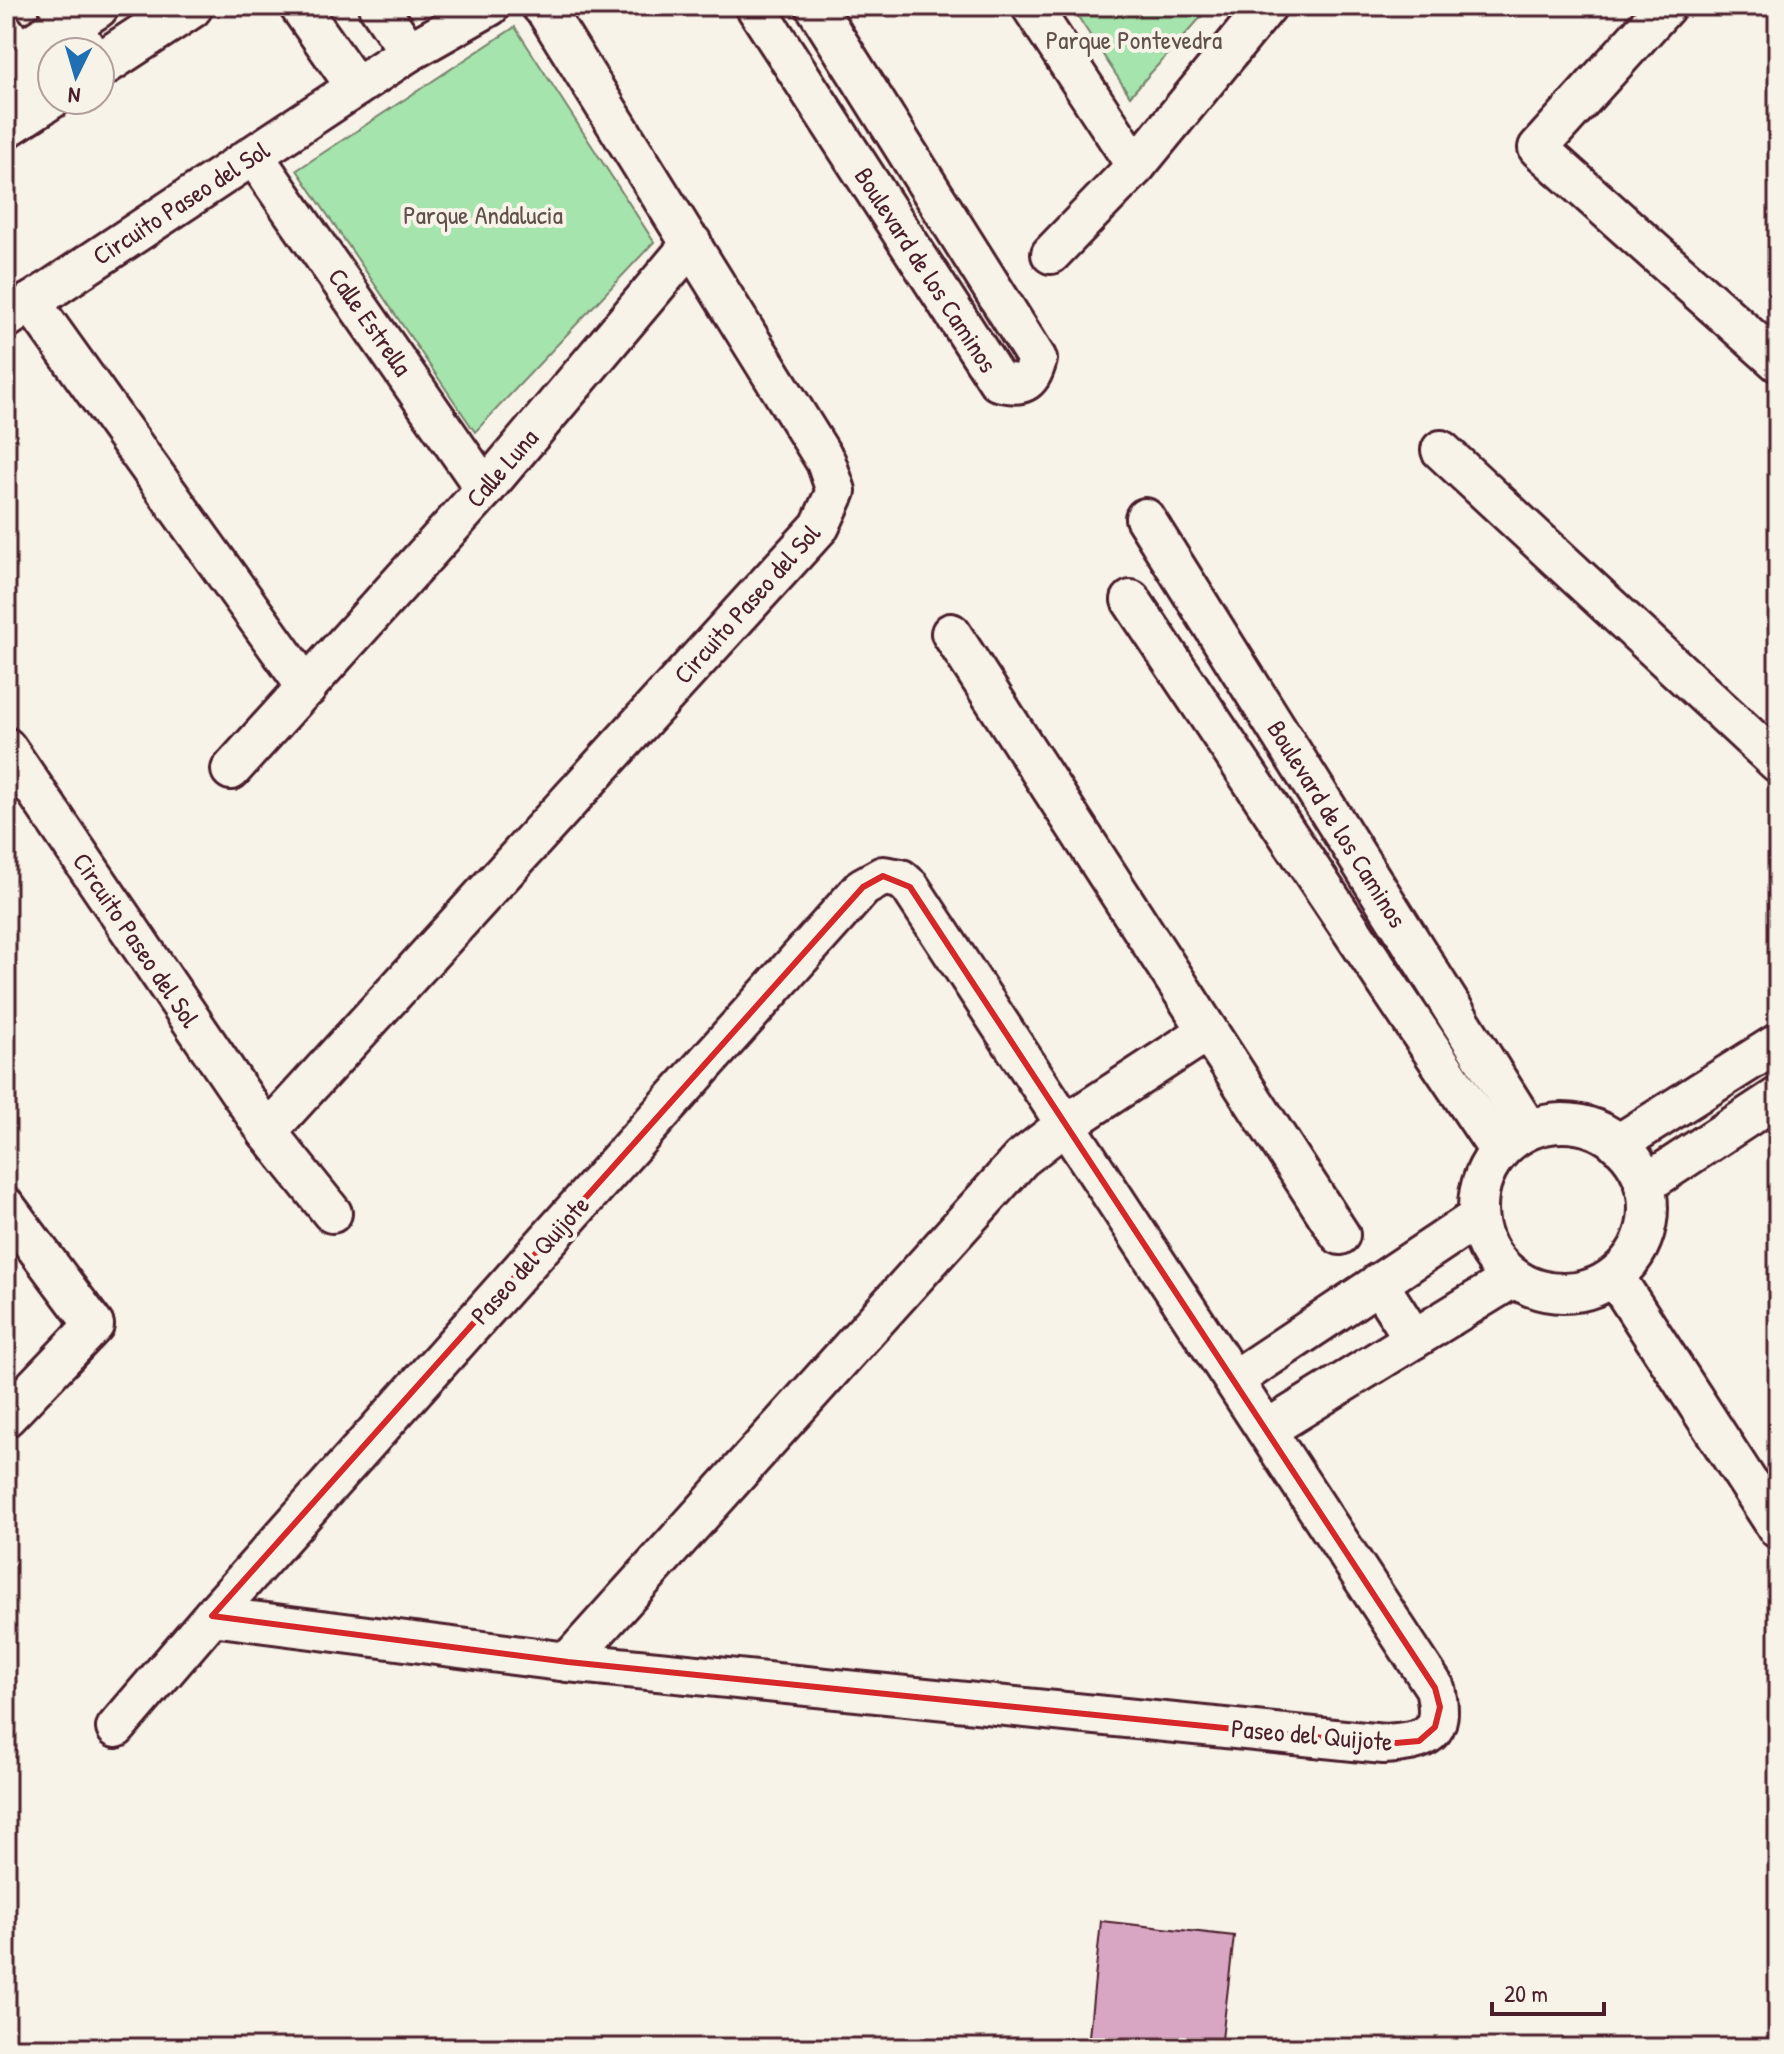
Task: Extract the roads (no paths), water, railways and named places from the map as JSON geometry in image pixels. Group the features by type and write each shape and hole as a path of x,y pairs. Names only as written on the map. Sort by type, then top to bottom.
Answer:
{"main road":[{"path":"116,55 190,6"},
{"path":"11,51 78,22"},
{"path":"6,125 36,105"}],"street":[{"path":"299,6 356,87"},
{"path":"378,6 409,52"},
{"name":"Circuito Paseo del Sol","path":"18,310 409,52 490,6"},
{"name":"Circuito Paseo del Sol","path":"267,1132 820,526 836,491 826,462 692,243 541,6"},
{"name":"Boulevard de los Caminos","path":"755,6 998,381 1014,385 1025,382 1034,373 1037,359 815,6"},
{"path":"1031,6 1136,166"},
{"path":"1051,254 1136,166 1267,6"},
{"path":"1666,6 1538,148 1778,362"},
{"path":"11,51 36,81"},
{"name":"Calle Estrella","path":"254,156 485,489"},
{"name":"Calle Luna","path":"231,770 485,489 692,243"},
{"path":"18,310 307,688"},
{"path":"1441,450 1778,763"},
{"name":"Boulevard de los Caminos","path":"1145,518 1514,1140"},
{"name":"Boulevard de los Caminos","path":"1131,600 1514,1140"},
{"path":"951,633 1340,1235"},
{"name":"Circuito Paseo del Sol","path":"6,747 267,1132 332,1213"},
{"name":"Paseo del Quijote","path":"883,876 901,879 910,887 1435,1688 1440,1707 1435,1727 1419,1741 1384,1744 568,1662 212,1616 863,887 883,876"},
{"path":"568,1662 1021,1159 1066,1124 1208,1031"},
{"path":"1618,1144 1778,1043"},
{"path":"1644,1185 1778,1097"},
{"path":"1570,1122 1610,1135 1618,1144 1638,1165 1650,1205 1641,1246 1615,1277 1582,1292 1546,1292 1513,1278 1489,1251 1478,1217 1481,1182 1514,1140 1570,1122"},
{"path":"6,1207 94,1325 6,1417"},
{"path":"1234,1380 1478,1217"},
{"path":"1615,1277 1778,1529"},
{"path":"1266,1430 1513,1278"},
{"path":"1378,1283 1414,1339"},
{"path":"116,1728 212,1616"}],"park label":[{"name":"Parque Pontevedra","path":"1134,40"},
{"name":"Parque Andalucia","path":"483,215"}]}
